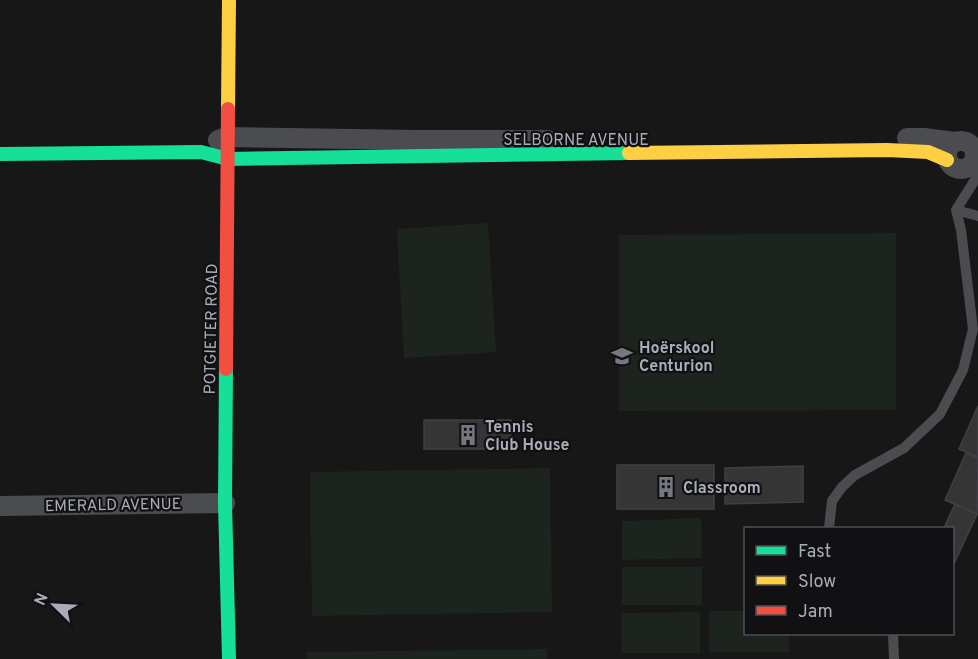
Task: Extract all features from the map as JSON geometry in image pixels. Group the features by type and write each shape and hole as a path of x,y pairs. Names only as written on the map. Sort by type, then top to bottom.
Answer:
{"street":[{"name":"POTGIETER ROAD","path":"229,0 225,503 229,659"},
{"name":"SELBORNE AVENUE","path":"201,152 227,137 417,148"},
{"name":"SELBORNE AVENUE","path":"0,154 201,152 228,159 417,148 657,146 924,138 968,158"},
{"name":"EMERALD AVENUE","path":"0,506 225,503"}],"lane":[{"path":"830,527 832,501 842,487 871,465 904,448 940,414 963,370 974,329 961,231 956,210 968,158"},
{"path":"956,210 978,216"},
{"path":"893,635 894,659"}],"shaded area":[{"path":"488,223 496,352 404,358 397,229"},
{"path":"896,233 896,410 619,411 619,235"},
{"path":"550,468 552,612 312,616 310,472"},
{"path":"701,518 702,558 622,560 622,521"},
{"path":"622,567 702,567 702,605 622,605"},
{"path":"709,611 744,611 744,635 789,635 789,652 709,652"},
{"path":"700,612 700,653 622,653 621,613"},
{"path":"547,649 547,659 307,659 307,652"}],"building":[{"path":"978,406 978,457 959,449"},
{"name":"Tennis Club House","path":"424,420 511,420 511,449 424,449"},
{"path":"966,453 978,458 977,514 945,500"},
{"name":"Classroom","path":"617,465 714,465 714,509 617,509"},
{"name":"Classroom","path":"803,466 803,502 725,504 725,468"},
{"path":"955,504 977,514 954,564 954,527 944,527"}],"traffic: fast":[{"path":"0,154 201,152 228,159 629,153"},
{"path":"226,369 225,503 229,659"}],"traffic: slow":[{"path":"228,109 229,0"},
{"path":"629,153 887,150 928,152 947,160"}],"traffic: jam":[{"path":"226,369 228,109"}],"place":[{"name":"Hoërskool Centurion","path":"622,356"},
{"name":"Tennis Club House","path":"468,435"},
{"name":"Classroom","path":"666,487"}]}
